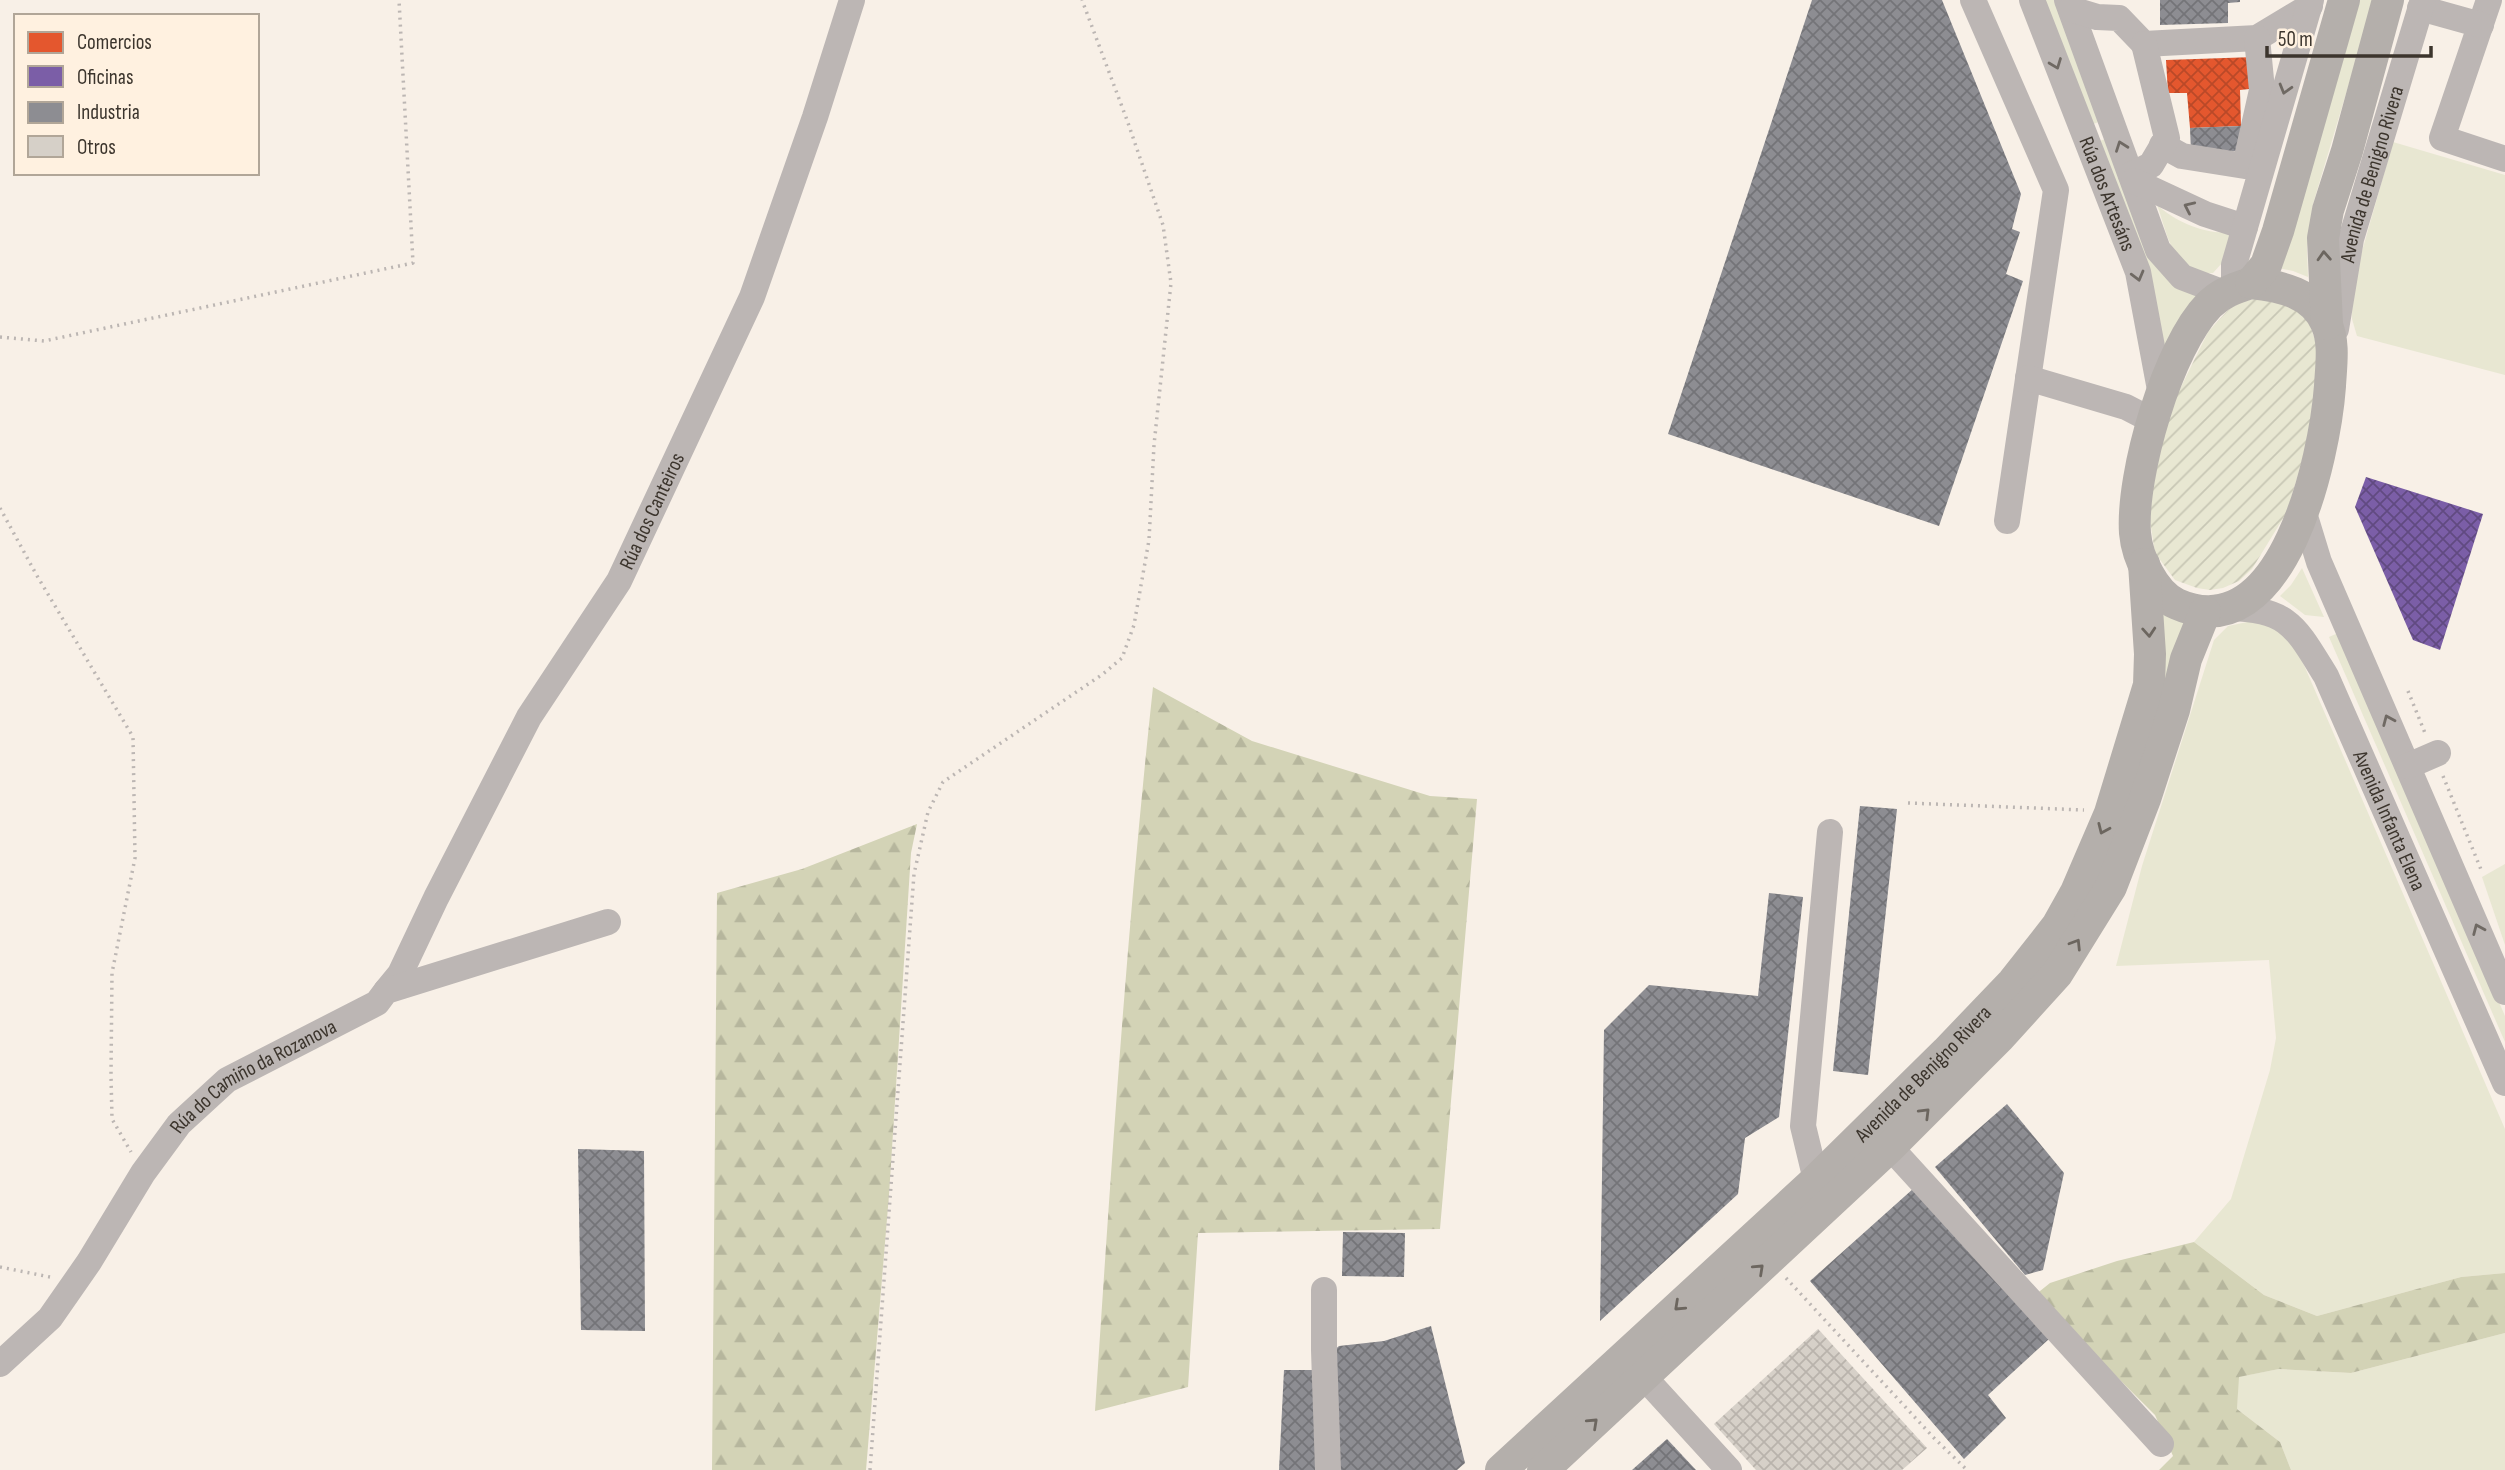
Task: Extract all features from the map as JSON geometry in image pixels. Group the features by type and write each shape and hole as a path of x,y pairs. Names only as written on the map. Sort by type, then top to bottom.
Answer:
{"main road":[{"path":"2236,288 2268,285 2297,293 2315,305 2330,338 2328,416 2304,513 2272,575 2251,596 2216,610 2175,604 2155,587 2144,564 2135,534 2140,474 2157,408 2198,318 2210,304 2266,265 2344,0"},
{"name":"Avenida de Benigno Rivera","path":"2330,338 2323,238 2328,210 2388,0"},
{"name":"Avenida de Benigno Rivera","path":"1501,1470 1816,1180 2013,982 2057,926 2076,892 2110,813 2149,685 2150,654 2144,564"},
{"name":"Avenida de Benigno Rivera","path":"1543,1470 1890,1147 1999,1038 2057,974 2111,887 2145,799 2174,710 2186,659 2216,610"}],"street":[{"name":"Rúa dos Canteiros","path":"386,992 400,974 528,717 619,581 718,371 752,297 815,117 852,0"},
{"path":"1973,0 2056,190 2007,521"},
{"name":"Rúa dos Artesáns","path":"2032,0 2138,272 2157,408"},
{"path":"2490,0 2442,138 2505,159"},
{"path":"2144,44 2257,38 2311,3"},
{"path":"2162,145 2182,156 2245,166 2257,151 2311,3"},
{"path":"2421,4 2481,25"},
{"name":"Avenida de Benigno Rivera","path":"2330,338 2351,239 2421,4"},
{"path":"2069,5 2097,17 2119,18 2144,44 2167,138 2151,165 2133,178 2205,214 2245,227"},
{"name":"Rúa dos Artesáns","path":"2069,5 2158,250 2182,277 2236,288"},
{"path":"2236,288 2234,264 2245,227 2257,151 2262,90 2257,38"},
{"path":"2028,378 2126,407 2157,408"},
{"name":"Avenida Infanta Elena","path":"2304,513 2319,562 2505,992"},
{"name":"Avenida Infanta Elena","path":"2216,610 2256,609 2275,614 2301,636 2326,676 2505,1083"},
{"path":"2408,766 2436,754"},
{"path":"1816,1180 1803,1126 1830,832"},
{"name":"Rúa do Camiño da Rozanova","path":"0,1364 50,1318 143,1173 179,1124 227,1080 377,1003 386,992 608,922"},
{"path":"1890,1147 2161,1444"},
{"path":"1324,1290 1328,1470"},
{"path":"1643,1377 1729,1470"}],"path":[{"path":"0,337 44,341 414,263 399,0"},
{"path":"870,1470 915,874 928,811 943,782 1103,674 1122,658 1134,625 1149,540 1154,445 1171,283 1163,225 1082,0"},
{"path":"0,508 133,737 135,858 112,973 111,1119 143,1173"},
{"path":"2408,691 2436,754 2485,880"},
{"path":"1908,803 2092,810 2110,813"},
{"path":"1769,1260 1967,1470"},
{"path":"0,1268 76,1281"}],"green space":[{"path":"2042,0 2054,0 2101,121 2091,125"},
{"path":"2357,0 2374,0 2313,204 2307,248 2308,277 2278,268"},
{"path":"2108,138 2199,295 2165,347 2097,142"},
{"path":"2393,142 2505,175 2505,375 2357,336 2352,319 2351,290"},
{"path":"2157,205 2192,226 2231,232 2222,263 2213,273 2196,272 2180,261 2170,243"},
{"path":"2258,298 2289,304 2308,319 2319,352 2310,433 2287,512 2252,569 2239,581 2223,588 2197,588 2175,580 2155,553 2150,521 2153,482 2176,397 2208,332 2228,310 2241,302"},
{"path":"2302,568 2324,617 2305,615 2280,596"},
{"path":"2159,605 2187,619 2165,687"},
{"path":"2257,620 2275,628 2294,642 2505,1129 2505,1273 2461,1277 2317,1316 2264,1295 2194,1242 2231,1199 2270,1070 2276,1038 2269,960 2116,966 2142,866 2214,640 2228,626"},
{"path":"2338,633 2505,1016 2505,1042 2329,637"},
{"path":"1153,687 1252,741 1430,796 1477,799 1440,1229 1198,1233 1188,1387 1095,1411 1127,958"},
{"path":"917,824 911,853 889,1195 866,1470 712,1470 717,893 802,869"},
{"path":"2505,864 2505,945 2482,877"},
{"path":"2194,1242 2264,1295 2317,1316 2461,1277 2505,1273 2505,1333 2351,1373 2279,1369 2239,1377 2237,1409 2280,1442 2291,1470 2159,1470 2173,1456 2155,1415 2035,1295 2050,1283 2117,1261"},
{"path":"2505,1333 2505,1470 2291,1470 2280,1442 2237,1409 2238,1377 2279,1369 2351,1373"}],"building: Comercios":[{"path":"2255,57 2258,88 2240,90 2241,126 2190,128 2187,93 2168,93 2166,60"}],"building: Oficinas":[{"path":"2366,477 2483,514 2440,650 2413,640 2355,507"}],"building: Industria":[{"path":"1812,0 1942,0 2021,194 2012,229 2020,232 2006,274 2023,281 1939,526 1668,434"},
{"path":"2160,0 2240,2 2228,3 2228,23 2160,25"},
{"path":"2241,126 2243,151 2191,152 2190,128"},
{"path":"1860,806 1897,809 1868,1075 1833,1071"},
{"path":"1769,893 1803,897 1779,1117 1745,1138 1738,1194 1600,1321 1604,1030 1649,985 1758,996"},
{"path":"2007,1104 2064,1173 2043,1270 2025,1275 1935,1167"},
{"path":"578,1149 644,1151 645,1331 581,1330"},
{"path":"1914,1188 2049,1339 1988,1395 2006,1418 1964,1459 1810,1281"},
{"path":"1343,1232 1405,1233 1404,1277 1342,1276"},
{"path":"1431,1326 1465,1463 1457,1470 1336,1470 1330,1354 1339,1346 1384,1341"},
{"path":"1284,1370 1318,1370 1322,1470 1279,1470"},
{"path":"1667,1439 1696,1470 1632,1470"}],"building: Otros":[{"path":"1818,1329 1927,1448 1902,1470 1756,1470 1714,1424"}]}
